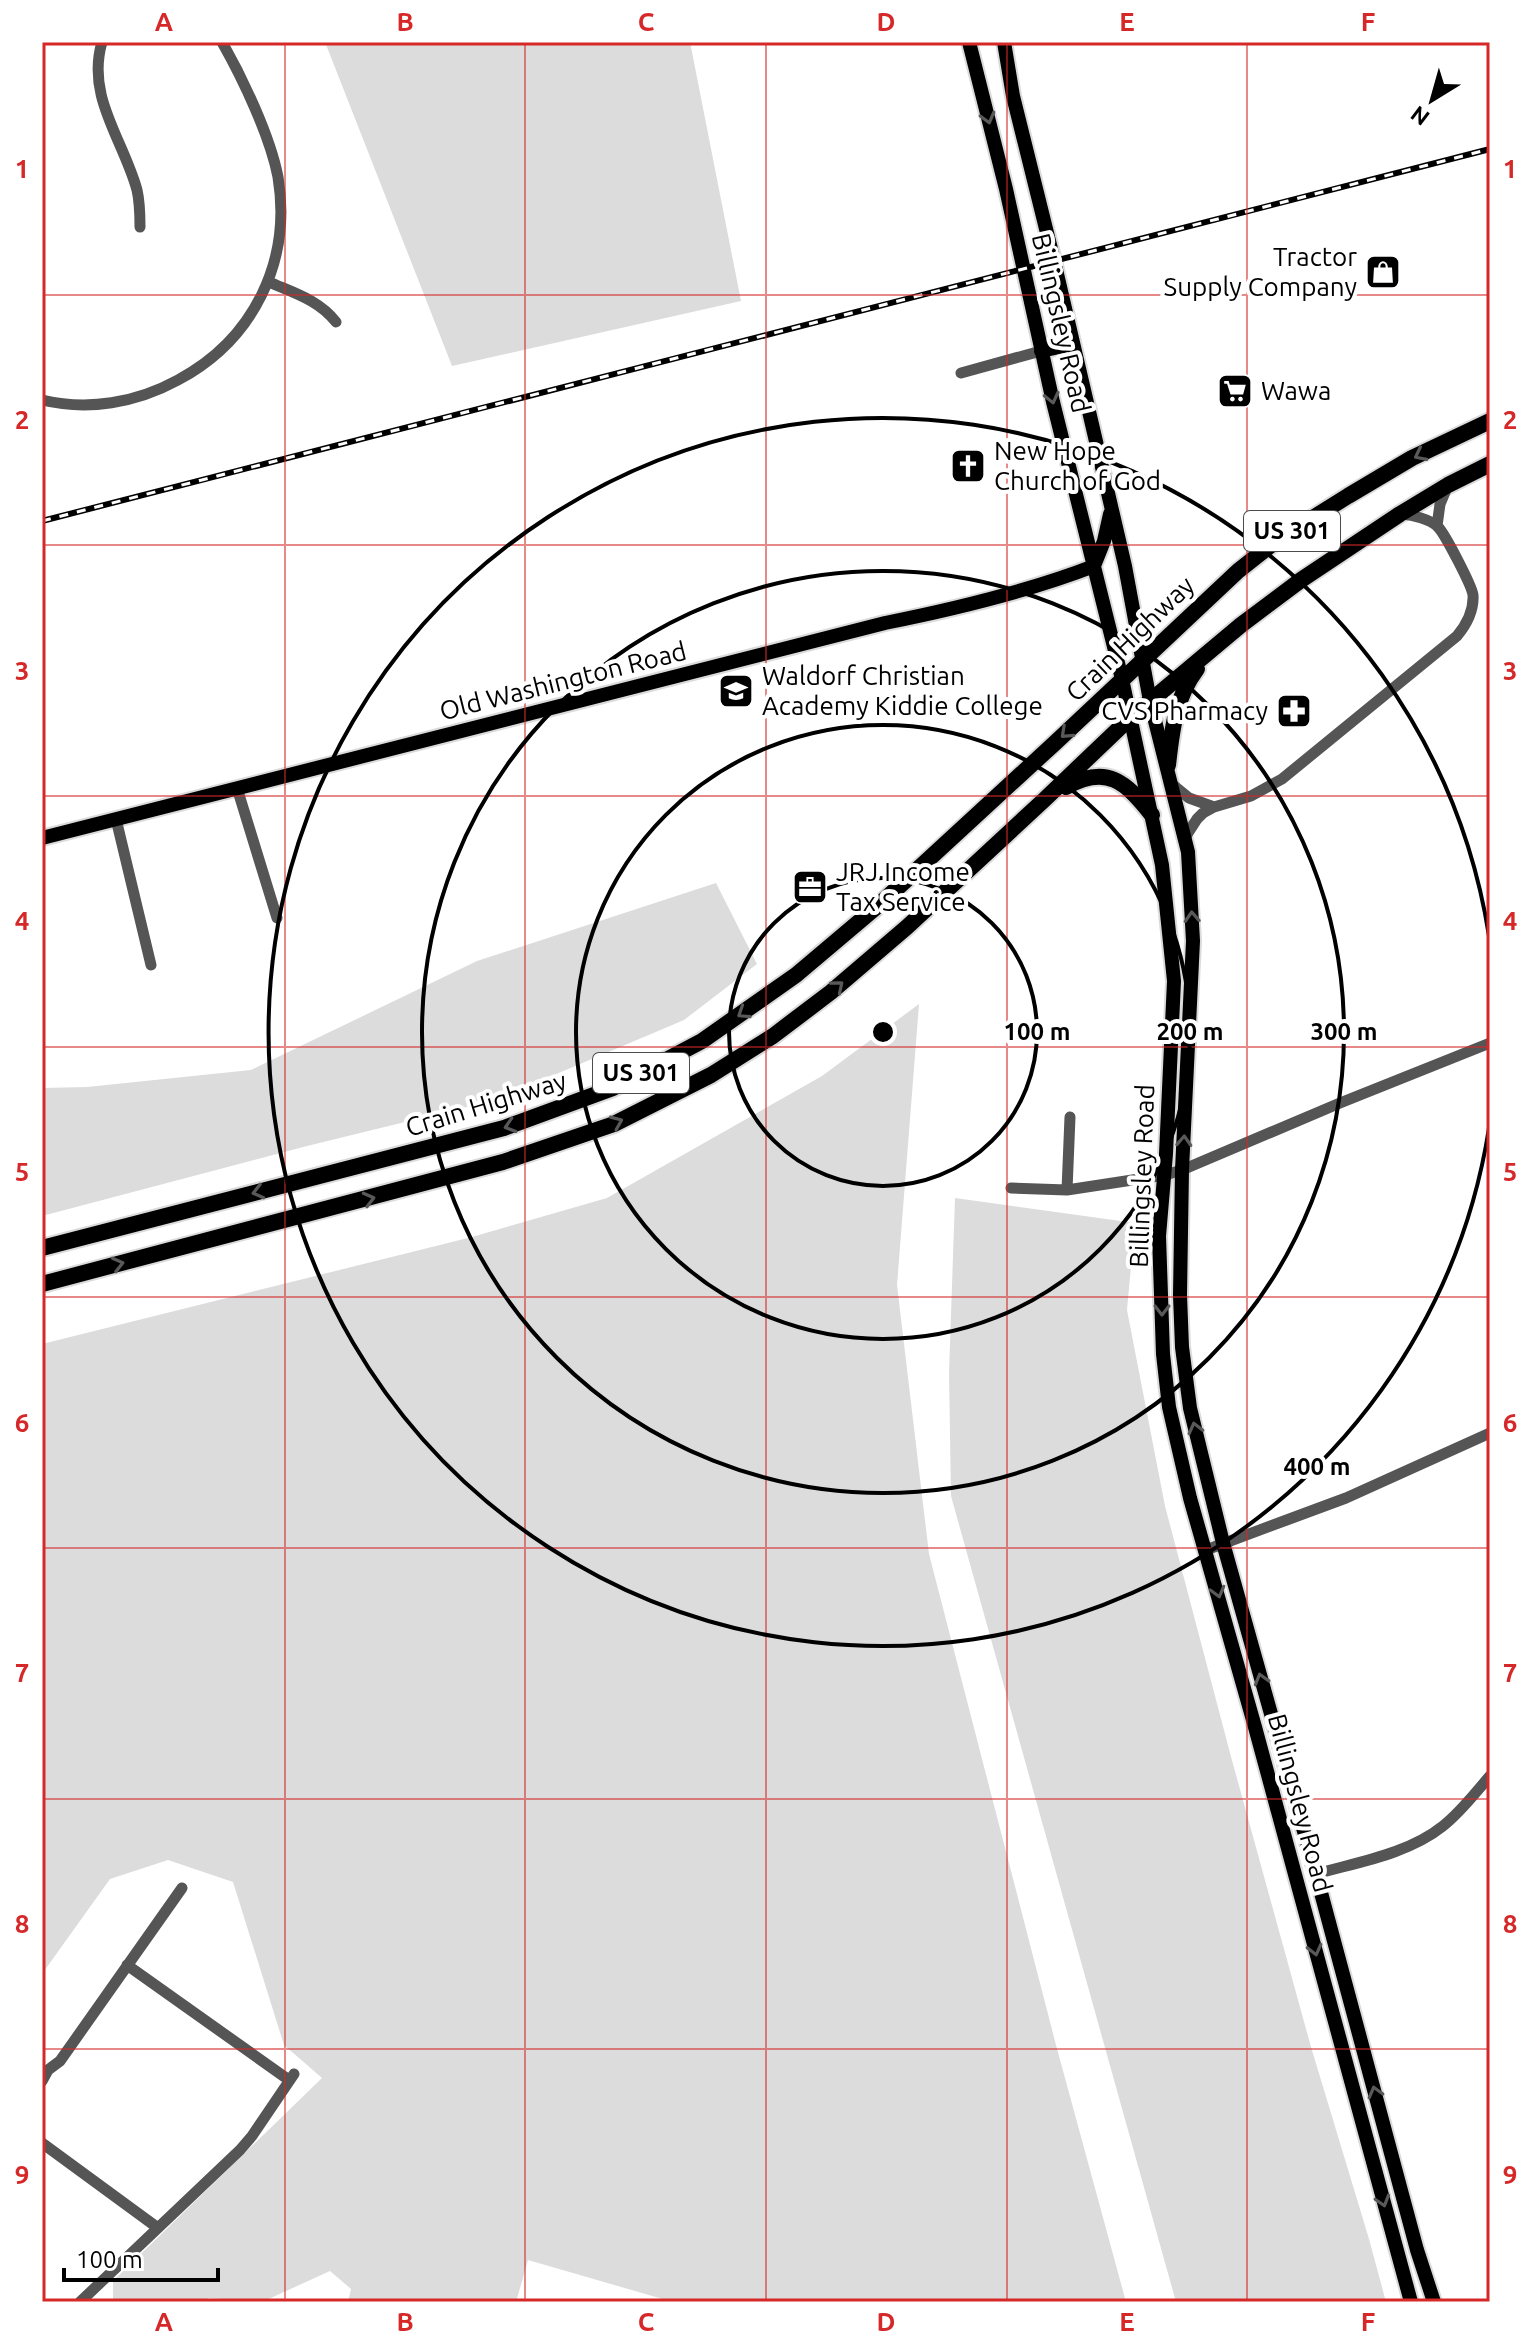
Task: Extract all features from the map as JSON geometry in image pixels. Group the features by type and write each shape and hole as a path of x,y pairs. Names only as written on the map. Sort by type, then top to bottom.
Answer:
{"highway":[{"name":"Crain Highway","path":"42,1248 504,1128 613,1088 702,1041 796,975 880,904 1238,571 1276,541 1412,458 1490,421"},
{"name":"US 301","path":"42,1284 471,1172 572,1140 639,1113 711,1075 803,1014 907,927 1130,718 1217,644 1301,580 1400,514 1490,464"},
{"path":"1168,765 1180,696 1217,644"},
{"path":"1044,800 1085,778 1101,776 1125,785 1152,815"}],"main road":[{"name":"Billingsley Road","path":"969,42 1122,679 1162,865 1174,981 1165,1175 1159,1236 1165,1380 1169,1407 1188,1487 1411,2302"},
{"name":"Billingsley Road","path":"1004,42 1013,96 1110,505 1150,701 1186,836 1193,941 1182,1170 1180,1295 1182,1347 1190,1408 1223,1543 1417,2250 1434,2302"},
{"path":"1041,351 1073,344"},
{"path":"1094,566 1107,532 1110,505"},
{"name":"Old Washington Road","path":"42,838 1003,595 1094,566"}],"street":[{"path":"102,42 97,80 101,103 136,187 140,227"},
{"path":"42,400 76,405 111,403 133,399 173,383 209,361 227,345 256,309 269,282 280,235 278,178 261,125 222,42"},
{"path":"269,282 311,300 336,322"},
{"path":"961,373 1041,351"},
{"path":"1186,836 1197,819 1214,807 1251,796 1282,779 1464,628 1473,606 1473,592 1437,526 1440,504 1448,485"},
{"path":"1400,514 1412,515 1437,526"},
{"path":"1173,785 1198,803 1214,807"},
{"path":"237,788 277,918"},
{"path":"116,819 151,965"},
{"path":"1011,1188 1067,1190 1182,1170 1490,1043"},
{"path":"1067,1190 1070,1117"},
{"path":"1206,1550 1346,1498 1490,1433"},
{"path":"1316,1874 1401,1849 1422,1839 1443,1827 1490,1776"},
{"path":"42,2081 48,2070 60,2061 182,1888"},
{"path":"80,2302 240,2150 292,2077 127,1965"},
{"path":"42,2143 158,2228"}],"shaded area":[{"path":"325,42 690,42 741,301 452,366"},
{"path":"716,883 757,964 684,1020 495,1100 42,1216 42,1088 87,1087 251,1070 477,961"},
{"path":"919,1004 897,1285 929,1554 1126,2302 673,2302 528,2260 516,2302 348,2302 351,2289 330,2271 262,2302 209,2298 200,2302 113,2302 113,2281 322,2078 284,2045 233,1882 168,1860 110,1879 42,1974 42,1344 472,1237 607,1198 822,1076"},
{"path":"955,1198 1135,1223 1127,1310 1165,1506 1311,2047 1386,2302 1176,2302 951,1496 949,1373"}],"railway":[{"path":"42,521 1490,149"}],"place":[{"name":"Tractor Supply Company","path":"1383,272"},
{"name":"Wawa","path":"1235,391"},
{"name":"New Hope Church of God","path":"968,466"},
{"name":"Waldorf Christian Academy Kiddie College","path":"736,691"},
{"name":"CVS Pharmacy","path":"1294,711"},
{"name":"JRJ Income Tax Service","path":"810,887"}]}
